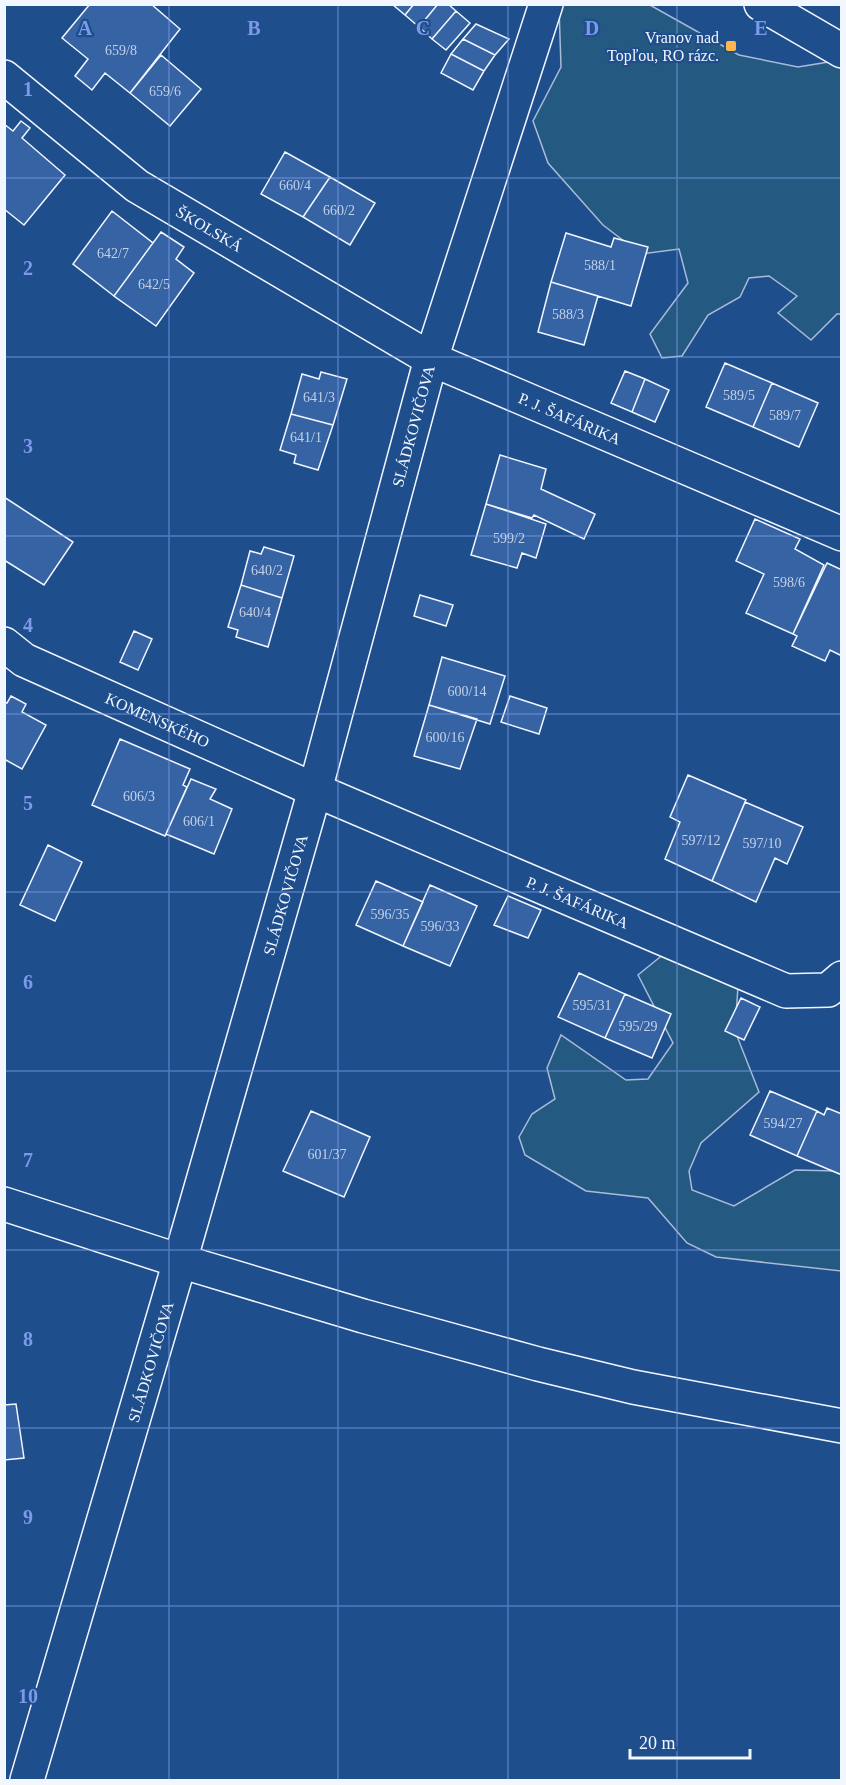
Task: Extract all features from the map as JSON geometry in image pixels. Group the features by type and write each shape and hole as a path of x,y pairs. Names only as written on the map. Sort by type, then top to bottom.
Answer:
{"street":[{"path":"761,4 842,51"},
{"name":"SLÁDKOVIČOVA","path":"27,1780 180,1261 315,790 430,360 544,6"},
{"name":"ŠKOLSKÁ","path":"4,77 137,186 430,360"},
{"name":"P. J. ŠAFÁRIKA","path":"430,360 842,534"},
{"name":"KOMENSKÉHO","path":"4,644 24,660 315,790"},
{"name":"P. J. ŠAFÁRIKA","path":"315,790 786,990 828,990 842,978"},
{"path":"4,1204 180,1261 363,1316 538,1364 633,1387 842,1426"}],"shaded area":[{"path":"562,5 650,5 739,55 798,67 841,60 841,314 837,314 811,340 778,313 797,296 769,276 749,278 740,297 708,315 682,356 662,358 650,334 688,283 679,249 641,254 603,225 548,163 533,121 561,67 559,7"},
{"path":"665,953 738,986 735,1031 759,1092 701,1143 689,1171 692,1190 734,1206 795,1170 838,1171 841,1169 841,1271 716,1257 687,1243 648,1198 586,1191 525,1155 519,1137 532,1114 555,1099 547,1068 561,1035 626,1080 648,1079 673,1043 638,975"}],"building":[{"path":"90,4 151,4 180,29 130,93 105,73 92,90 75,76 88,59 62,38"},
{"path":"392,4 414,4 405,15"},
{"path":"414,4 438,4 419,27 405,15"},
{"path":"438,4 448,4 456,11 432,39 419,27"},
{"path":"456,11 470,23 446,50 432,39"},
{"path":"476,24 509,39 495,55 463,39"},
{"path":"463,39 495,55 484,71 451,54"},
{"path":"451,54 484,71 473,90 441,73"},
{"path":"161,55 201,89 170,126 130,93"},
{"path":"21,121 30,128 22,138 65,175 24,225 4,209 4,124 13,131"},
{"path":"285,152 330,177 303,217 261,194"},
{"path":"330,177 375,203 350,245 303,217"},
{"path":"112,211 153,243 114,296 73,264"},
{"path":"161,232 184,247 176,259 194,273 156,326 114,296"},
{"path":"566,233 611,247 614,238 648,247 631,306 551,282"},
{"path":"551,282 598,296 584,345 538,332"},
{"path":"725,363 772,383 753,427 706,407"},
{"path":"625,371 645,379 632,412 611,403"},
{"path":"321,372 347,379 333,425 291,414 302,374 319,379"},
{"path":"645,379 669,390 655,422 632,412"},
{"path":"772,383 818,403 799,447 753,427"},
{"path":"291,414 333,425 318,470 294,463 296,455 280,450"},
{"path":"500,455 546,469 541,489 595,514 584,539 534,515 532,518 486,504"},
{"path":"4,497 73,542 44,585 4,560"},
{"path":"486,504 546,524 536,558 522,553 517,568 471,555"},
{"path":"755,519 800,539 795,549 824,565 793,634 746,613 764,574 736,561"},
{"path":"264,547 294,556 282,598 241,585 250,551 261,554"},
{"path":"827,563 842,570 842,652 840,655 830,650 825,661 792,646 797,636 793,634"},
{"path":"241,585 282,598 268,647 236,637 238,630 228,627"},
{"path":"420,595 453,605 446,626 414,616"},
{"path":"134,631 152,639 138,670 120,662"},
{"path":"442,657 505,676 490,724 429,705"},
{"path":"11,696 26,704 22,712 46,725 22,769 4,759 4,702 7,703"},
{"path":"510,696 547,708 539,734 501,722"},
{"path":"429,705 477,719 460,769 414,756"},
{"path":"120,739 190,769 183,785 187,787 165,836 92,805"},
{"path":"688,775 746,800 712,881 665,859 680,822 670,817"},
{"path":"191,779 216,789 210,799 232,809 214,854 166,834"},
{"path":"745,802 803,827 787,864 775,858 756,902 712,881"},
{"path":"48,845 82,862 55,921 20,905"},
{"path":"376,881 423,902 403,946 356,925"},
{"path":"430,885 477,906 450,966 403,946"},
{"path":"508,896 541,910 528,938 494,925"},
{"path":"579,973 625,994 605,1038 558,1017"},
{"path":"625,994 671,1014 652,1058 605,1038"},
{"path":"741,998 760,1007 744,1040 725,1031"},
{"path":"770,1091 817,1111 797,1156 750,1135"},
{"path":"827,1108 842,1114 842,1175 797,1156 817,1111 824,1115"},
{"path":"311,1111 370,1137 344,1197 283,1171"},
{"path":"16,1404 24,1458 4,1460 4,1405"}],"place":[{"name":"Vranov nad Topľou, RO rázc.","path":"731,46"}]}
